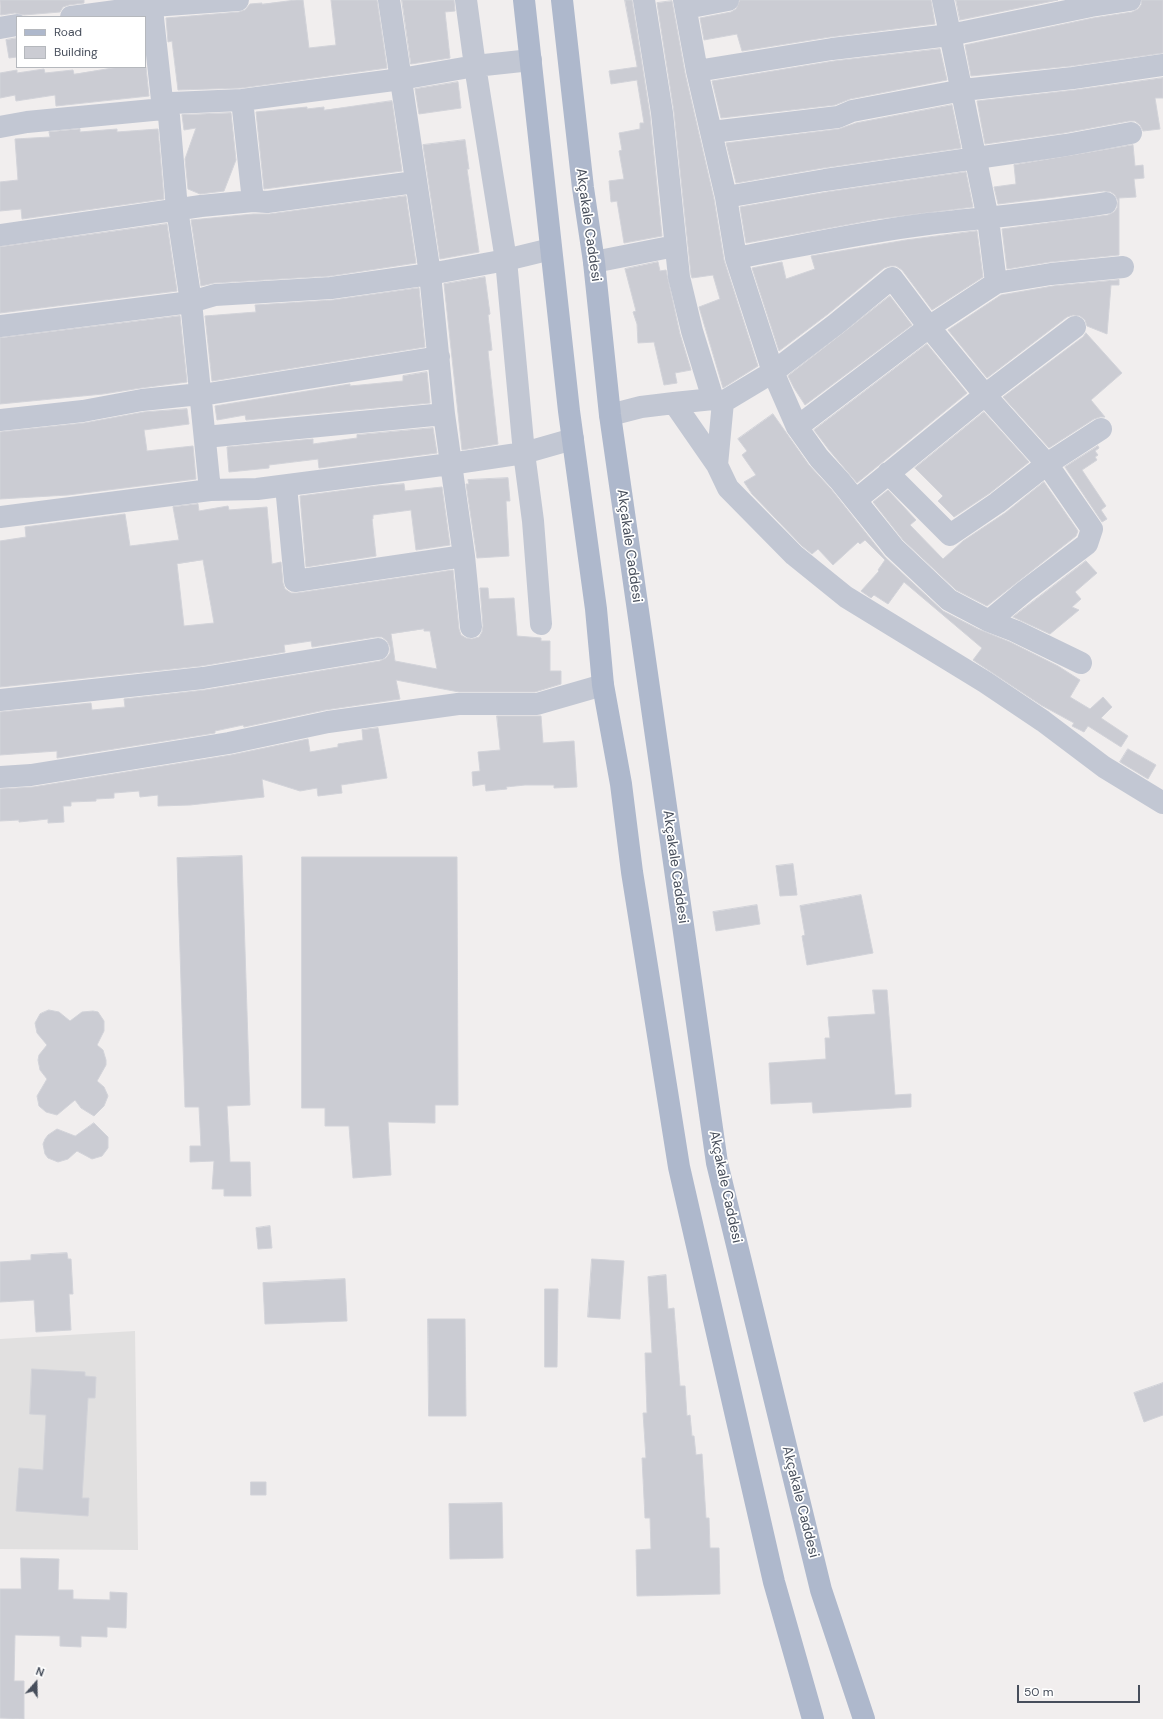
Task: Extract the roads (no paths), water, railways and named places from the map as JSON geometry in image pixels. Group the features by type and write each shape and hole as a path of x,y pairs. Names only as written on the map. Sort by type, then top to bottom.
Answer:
{"main road":[{"path":"524,0 574,439 596,609 603,685 621,784 623,810 632,872 679,1167 774,1582 813,1719 810,1719"},
{"name":"Akçakale Caddesi","path":"562,0 583,188 594,262 610,415 717,1163 821,1590 864,1719"}],"street":[{"path":"77,16 152,3 238,0"},
{"path":"389,0 415,182 430,274 444,414 464,556 471,627"},
{"path":"466,0 474,66 506,260 542,624"},
{"path":"644,0 662,113 679,277 690,323 718,401 717,465"},
{"path":"728,0 685,4 697,71 726,197 736,258 773,372 797,427 819,458 856,500 894,548 949,600 989,621 1015,631 1081,663"},
{"path":"943,0 963,90 988,219 996,283"},
{"path":"697,71 832,49 950,35 1091,6 1130,0"},
{"path":"152,3 163,109 169,116 177,210 191,302 210,490"},
{"path":"0,28 16,26"},
{"path":"0,127 27,122 163,109 172,103 242,100 401,79 474,66 531,60"},
{"path":"712,132 838,117 852,111 963,90 1073,78 1163,65"},
{"path":"242,100 253,201"},
{"path":"726,197 825,180 1066,145 1131,133"},
{"path":"0,235 177,210 253,201 267,202 335,194 415,182"},
{"path":"736,258 927,224 1052,212 1106,203"},
{"path":"594,262 675,246"},
{"path":"0,326 191,302 215,295 331,288 430,274 506,260 552,249"},
{"path":"797,427 929,327 996,283 1051,274 1123,267"},
{"path":"610,415 641,407 674,403 718,401 773,372 836,324 892,278 929,327 985,395 1047,464 1092,529 1087,544 1024,591 989,621"},
{"path":"856,500 985,395 1075,327"},
{"path":"0,420 83,411 142,400 208,394 439,357"},
{"path":"674,403 717,465 728,488 794,555 846,597 984,682 1043,721 1104,767 1163,803"},
{"path":"205,437 444,414"},
{"path":"888,473 950,535 996,503 1047,464 1101,429"},
{"path":"0,517 210,490 257,489 286,486 450,464 524,453 574,439"},
{"path":"286,486 295,582 464,556"},
{"path":"0,700 203,678 378,649"},
{"path":"0,777 31,775 229,743 328,722 458,704 537,704 603,685"}]}
